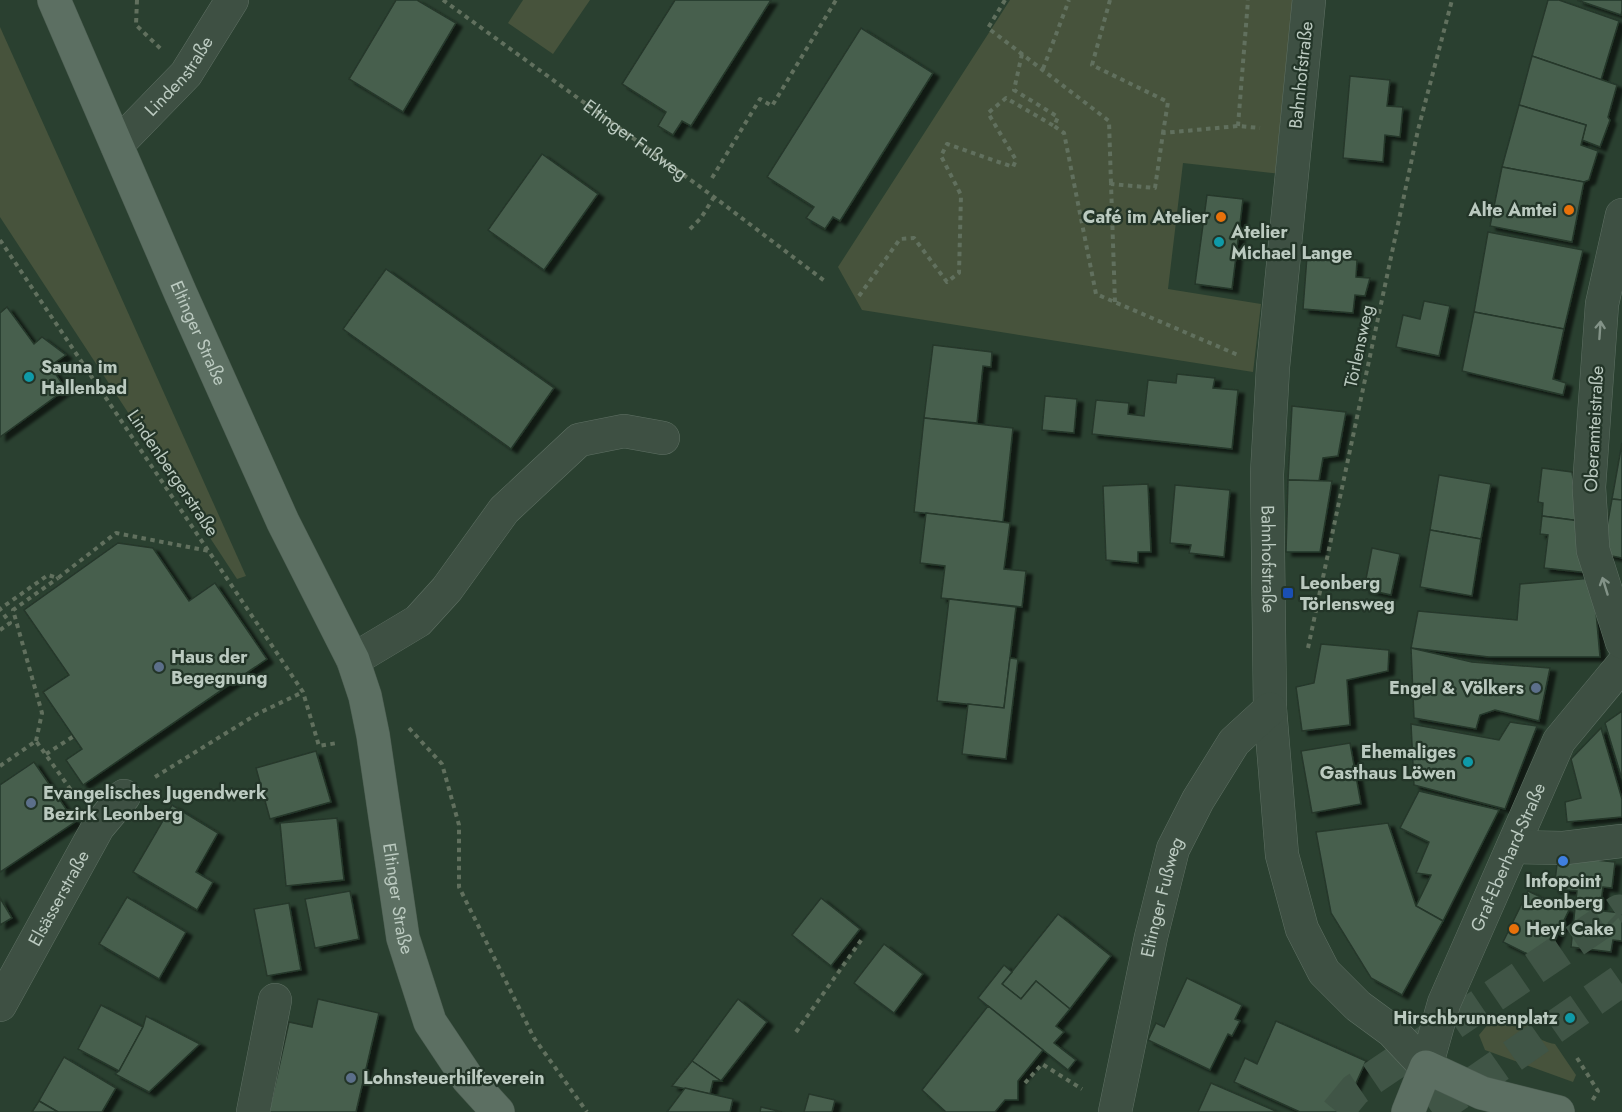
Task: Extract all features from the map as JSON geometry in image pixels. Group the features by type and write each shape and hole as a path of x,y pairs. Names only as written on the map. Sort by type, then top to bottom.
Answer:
{"main road":[{"name":"Eltinger Straße","path":"54,0 283,522 353,660 365,696 373,735 403,938 430,1022 468,1078 498,1112"},
{"path":"1408,1112 1426,1067 1482,1093 1558,1112"}],"street":[{"name":"Lindenstraße","path":"117,146 186,74 232,0"},
{"name":"Bahnhofstraße","path":"1310,0 1273,367 1268,474 1268,673 1282,855 1302,929 1324,972 1358,1006 1392,1031 1426,1067"},
{"name":"Oberamteistraße","path":"1621,225 1602,304 1589,488 1593,550 1622,642"},
{"path":"353,660 418,621 447,589 504,510 579,440 624,431 663,438"},
{"name":"Graf-Eberhard-Straße","path":"1426,1067 1444,1003 1472,964 1515,848 1560,741 1622,665"},
{"name":"Eltinger Fußweg","path":"1115,1111 1151,937 1173,849 1197,800 1234,742 1270,709"},
{"name":"Elsässerstraße","path":"0,1005 98,827 124,796"},
{"path":"1515,848 1564,848 1622,841"},
{"path":"253,1112 275,1000"}],"path":[{"path":"137,0 136,25 186,74"},
{"name":"Eltinger Fußweg","path":"442,0 714,197 826,282"},
{"path":"712,178 760,99 772,106 836,0"},
{"path":"1005,0 988,28 1109,122 1115,302"},
{"path":"1043,69 1069,0"},
{"path":"1110,0 1092,65 1168,102 1155,188 1111,184"},
{"path":"1238,126 1248,0"},
{"name":"Törlensweg","path":"1268,673 1305,661 1418,130 1452,0"},
{"path":"1022,54 1014,90 1058,117 1054,126"},
{"path":"859,296 900,239 914,238 947,282 959,273 961,195 941,156 947,144 1013,166 1016,160 988,113 1006,98 1064,132 1096,294 1233,353 1273,367"},
{"path":"1163,133 1238,126 1295,131"},
{"path":"690,229 701,218 714,197"},
{"name":"Lindenbergerstraße","path":"0,240 303,692 319,746 373,735"},
{"path":"0,766 36,741 42,712 13,610 116,533 210,551"},
{"path":"0,630 10,623 0,609 48,575 58,578"},
{"path":"124,796 257,714 303,692"},
{"path":"373,735 410,728 442,764 459,825 459,887 534,1038 586,1112"},
{"path":"46,754 74,736"},
{"path":"36,741 98,827"},
{"path":"796,1032 862,939"},
{"path":"1577,1058 1598,1091 1590,1105"},
{"path":"1024,1083 1042,1064 1115,1111"}],"green space":[{"path":"523,0 590,0 553,54 508,23"},
{"path":"1010,0 1310,0 1291,175 1183,163 1168,289 1261,304 1253,372 862,310 838,267"},
{"path":"0,27 246,576 237,579 0,217"},
{"path":"1508,1016 1527,1020 1537,1036 1555,1044 1576,1075 1573,1082 1485,1050 1479,1035 1489,1023"}],"building":[{"path":"396,0 417,0 456,23 403,112 349,79"},
{"path":"675,0 771,0 691,126 682,121 673,135 658,126 666,112 622,84"},
{"path":"1548,0 1559,0 1619,21 1601,80 1532,56"},
{"path":"1577,0 1622,0 1621,15"},
{"path":"861,28 933,73 840,221 833,217 825,229 806,218 814,207 767,177"},
{"path":"1532,56 1617,85 1608,117 1610,120 1600,147 1582,140 1586,125 1519,105"},
{"path":"1350,76 1390,80 1387,106 1403,107 1400,137 1385,135 1383,162 1343,158"},
{"path":"1519,105 1586,125 1581,145 1598,151 1589,180 1584,182 1502,167"},
{"path":"542,154 598,194 544,270 488,230"},
{"path":"1502,167 1584,182 1572,242 1490,226"},
{"name":"Atelier Michael Lange","path":"1207,195 1243,199 1232,289 1195,284"},
{"path":"1488,232 1583,250 1564,329 1474,312"},
{"path":"1307,256 1357,260 1356,277 1370,278 1365,296 1355,295 1353,313 1303,309"},
{"path":"386,269 554,388 511,449 343,329"},
{"path":"1424,301 1450,306 1439,356 1396,347 1403,315 1420,319"},
{"name":"Sauna im Hallenbad","path":"7,307 34,344 42,337 66,355 50,366 66,389 0,437 0,313"},
{"path":"1474,312 1564,329 1553,379 1566,383 1563,395 1462,371"},
{"path":"933,345 992,352 991,367 983,366 977,423 924,418"},
{"path":"1177,374 1215,378 1213,388 1238,390 1232,449 1092,434 1096,400 1129,403 1128,414 1144,416 1148,380 1176,383"},
{"path":"1045,396 1077,399 1074,433 1042,430"},
{"path":"1292,406 1346,412 1338,456 1323,458 1319,481 1288,480"},
{"path":"924,418 1013,428 1003,522 914,512"},
{"path":"1622,443 1622,500 1612,499"},
{"path":"1542,468 1572,472 1580,521 1542,516 1543,503 1538,502"},
{"path":"1439,475 1491,484 1481,539 1430,530"},
{"path":"1288,480 1332,481 1320,552 1286,552"},
{"path":"1148,484 1151,552 1138,552 1138,563 1106,560 1103,486"},
{"path":"1175,485 1230,490 1224,557 1189,553 1191,545 1170,543"},
{"path":"1612,499 1622,500 1622,558 1602,554"},
{"path":"926,513 1010,523 1004,569 1026,571 1022,607 941,598 945,566 920,563"},
{"path":"1542,516 1580,521 1589,573 1544,568 1548,535 1540,534"},
{"path":"1430,530 1481,539 1472,596 1420,587"},
{"name":"Haus der Begegnung","path":"118,543 153,548 189,601 215,583 267,659 83,785 66,760 82,749 43,692 69,675 24,610"},
{"path":"1372,548 1400,554 1391,595 1364,589"},
{"path":"1593,578 1600,657 1489,657 1411,648 1418,611 1517,620 1520,584"},
{"path":"949,599 1016,607 1004,708 937,701"},
{"path":"1321,644 1389,650 1388,671 1347,680 1350,725 1302,731 1296,687 1314,683"},
{"path":"1411,648 1472,662 1550,668 1539,721 1495,710 1480,715 1476,729 1414,718"},
{"path":"1010,658 1018,659 1006,759 962,754 968,704 1004,708"},
{"path":"1622,711 1622,779 1605,723"},
{"name":"Ehemaliges Gasthaus Löwen","path":"1510,722 1537,726 1505,809 1414,785 1411,724 1499,740"},
{"path":"1601,728 1622,799 1622,817 1567,822 1565,802 1581,798 1571,759"},
{"path":"1350,743 1361,804 1312,813 1301,751"},
{"path":"316,751 331,802 270,819 256,768"},
{"name":"Evangelisches Jugendwerk Bezirk Leonberg","path":"34,762 75,822 0,872 0,785"},
{"path":"1419,791 1499,810 1443,921 1416,906 1431,875 1416,873 1429,842 1400,828"},
{"path":"172,805 218,833 196,872 213,882 197,910 133,872"},
{"path":"337,818 344,880 286,886 280,823"},
{"path":"1388,823 1416,906 1443,921 1402,995 1371,978 1331,913 1316,832"},
{"path":"1558,856 1615,862 1612,888 1603,887 1600,911 1575,908 1577,891 1554,889"},
{"path":"350,891 359,939 315,948 305,899"},
{"path":"1528,891 1569,910 1544,962 1503,942"},
{"path":"127,897 186,932 159,979 99,944"},
{"path":"0,898 12,918 0,925"},
{"path":"821,898 860,929 831,966 792,935"},
{"path":"289,903 301,970 267,976 254,909"},
{"path":"1575,908 1622,913 1622,941 1613,940 1611,952 1571,947"},
{"path":"1058,914 1111,956 1070,1009 1036,981 1021,999 1002,984"},
{"path":"884,944 923,974 894,1013 854,983"},
{"path":"1004,965 1012,972 1002,984 1021,999 1036,981 1070,1009 1056,1026 1064,1032 1054,1043 1076,1060 1068,1070 978,998"},
{"path":"1187,978 1242,1005 1235,1019 1240,1021 1232,1036 1228,1034 1210,1070 1148,1040 1156,1023 1164,1027"},
{"path":"318,999 379,1013 356,1112 269,1112 289,1022 312,1027"},
{"path":"738,999 767,1022 721,1081 692,1061"},
{"path":"101,1005 143,1027 119,1071 78,1049"},
{"path":"988,1006 1043,1050 1018,1081 1018,1100 1005,1100 995,1112 946,1112 922,1090"},
{"path":"146,1016 200,1044 149,1092 115,1074 119,1071 143,1027"},
{"path":"1276,1021 1366,1061 1343,1112 1300,1112 1234,1082 1245,1058 1257,1064"},
{"path":"64,1057 116,1088 102,1112 58,1112 39,1101"},
{"path":"692,1061 721,1081 713,1081 710,1094 672,1086"},
{"path":"1211,1083 1278,1112 1198,1112"},
{"path":"685,1088 733,1099 730,1112 667,1112"},
{"path":"809,1094 835,1100 832,1112 804,1112"},
{"path":"39,1101 58,1112 32,1112"},
{"path":"761,1107 782,1112 760,1112"}],"tunnel":[{"path":"1337,1112 1355,1090 1619,911 1622,914"},
{"path":"1432,1112 1622,980"}],"place":[{"name":"Alte Amtei","path":"1569,210"},
{"name":"Café im Atelier","path":"1221,217"},
{"name":"Atelier Michael Lange","path":"1219,242"},
{"name":"Sauna im Hallenbad","path":"29,377"},
{"name":"Leonberg Törlensweg","path":"1288,593"},
{"name":"Haus der Begegnung","path":"159,667"},
{"name":"Engel & Völkers","path":"1536,688"},
{"name":"Ehemaliges Gasthaus Löwen","path":"1468,762"},
{"name":"Evangelisches Jugendwerk Bezirk Leonberg","path":"31,803"},
{"name":"Infopoint Leonberg","path":"1563,861"},
{"name":"Hey! Cake","path":"1514,929"},
{"name":"Hirschbrunnenplatz","path":"1570,1018"},
{"name":"Lohnsteuerhilfeverein","path":"351,1078"}]}
